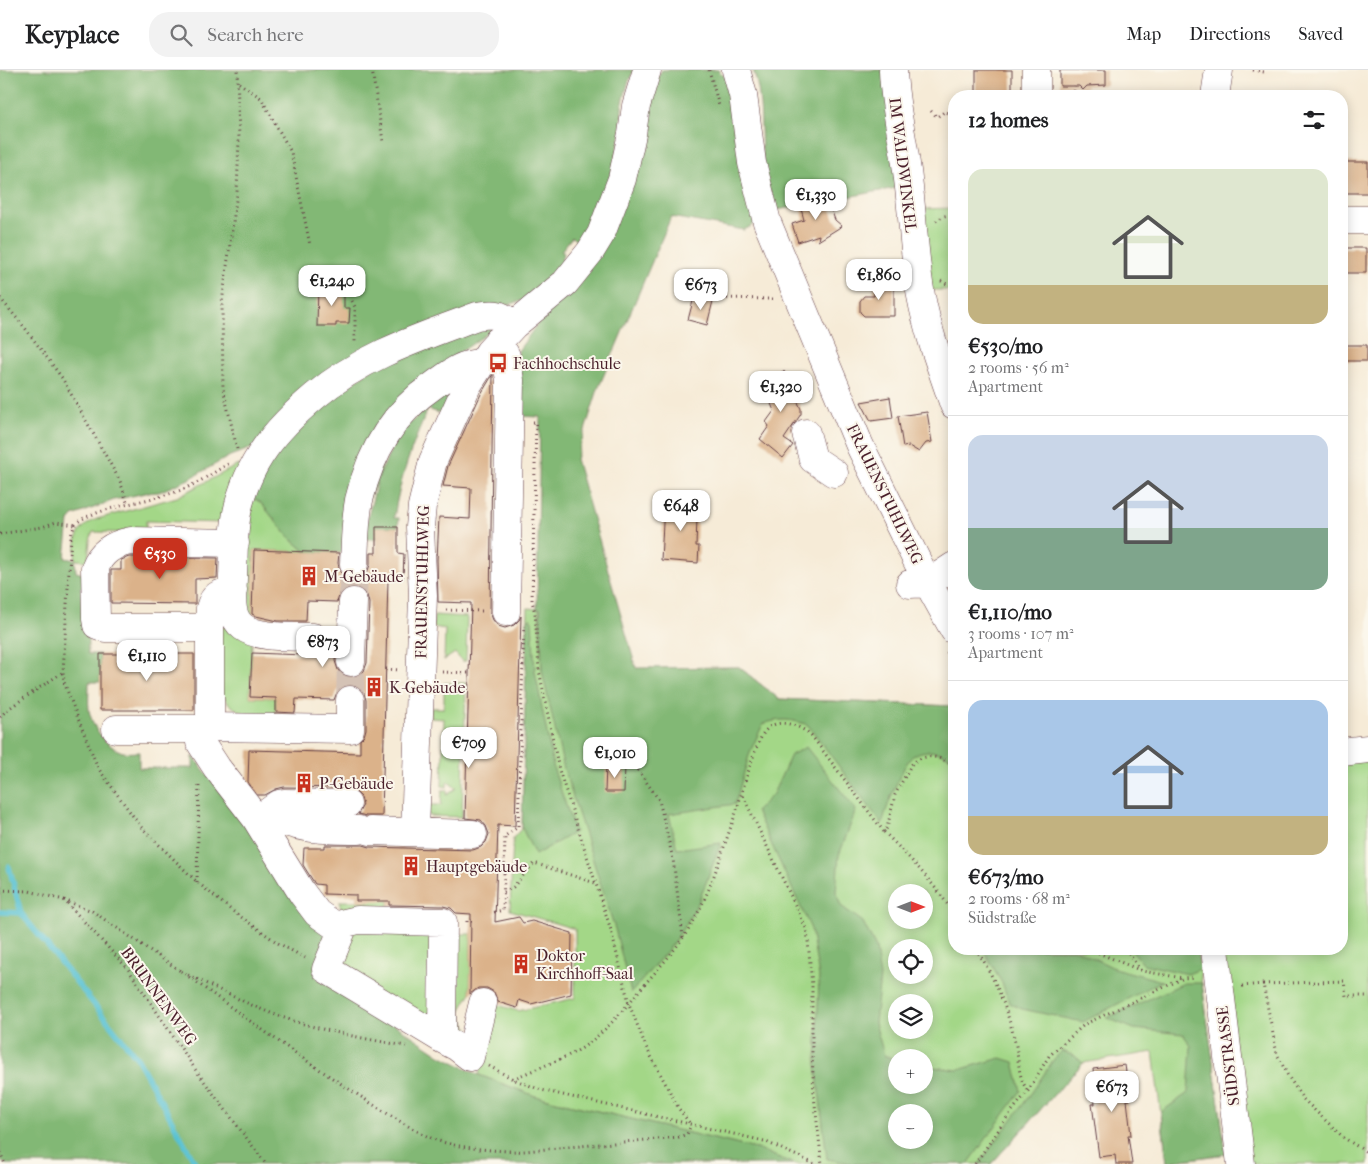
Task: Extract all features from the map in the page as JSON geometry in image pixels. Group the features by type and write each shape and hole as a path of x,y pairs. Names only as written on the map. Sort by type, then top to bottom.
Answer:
{"street":[{"name":"FRAUENSTUHLWEG","path":"415,832 423,596 420,527 422,506 433,461 467,386 481,363 506,333 565,283 590,252 601,234 622,179 636,106 647,70"},
{"name":"FRAUENSTUHLWEG","path":"736,70 743,95 752,164 767,222 918,583 948,622"},
{"name":"IM WALDWINKEL","path":"893,70 894,95 908,178 913,243 921,297 948,387"},
{"path":"1036,70 1036,90"},
{"path":"1348,220 1368,220"},
{"path":"313,637 255,633 242,627 234,617 233,590 237,513 250,457 316,394 379,354 478,316 493,313 505,317 506,356 510,380 513,615"},
{"path":"354,564 359,501 367,475 386,431 404,410 427,389 460,367 481,363"},
{"path":"806,433 813,460 834,473"},
{"path":"210,628 100,627 97,625 96,619 96,568 98,560 106,552 119,544 131,541 235,543"},
{"path":"918,583 948,569"},
{"path":"233,590 222,593 213,599 210,608 210,724 200,742 217,768 261,815 302,893 317,913 343,927"},
{"path":"351,662 352,602"},
{"path":"116,729 198,729 208,727 350,729 350,700"},
{"path":"1348,751 1368,749"},
{"path":"261,815 278,804 284,803 347,804"},
{"path":"261,815 295,825 486,835"},
{"path":"314,890 343,927"},
{"path":"442,1039 443,922 351,920 343,927 326,969 470,1056 483,1003"},
{"name":"SÜDSTRASSE","path":"1216,955 1241,1164"}],"path":[{"path":"237,70 237,193 222,303 223,388 250,457 230,462 182,490 100,512 84,518 75,525 71,545 63,672 64,682 98,768 141,827 197,882 250,924 278,943 326,969"},
{"path":"372,70 383,142"},
{"path":"1253,70 1264,72 1265,70"},
{"path":"238,83 261,98 290,152 310,245"},
{"path":"1074,90 1075,86"},
{"path":"931,111 937,116 944,112 948,113"},
{"path":"0,298 20,321 62,378 120,481 128,505"},
{"path":"717,298 779,299"},
{"path":"352,301 356,308 355,350 363,364"},
{"path":"0,534 42,527 56,522 75,525"},
{"path":"467,610 513,615 535,613 538,670 559,770 611,930 629,1004 646,1047 675,1102 691,1125"},
{"path":"486,835 505,836 518,827 513,615"},
{"path":"0,717 8,708 63,672"},
{"path":"513,1079 583,1047 610,1024 629,1004 676,949 707,892 742,796 755,751 762,734 771,726 779,723 795,725 804,729 810,735 884,832 927,877 948,906"},
{"path":"605,750 631,760 659,800 673,860 683,937"},
{"path":"884,832 887,828 895,795 911,765 915,761 930,756 948,762"},
{"path":"197,882 200,779"},
{"path":"742,796 807,930 812,985 814,1096 822,1164"},
{"path":"494,912 503,910 505,836"},
{"path":"504,892 513,887 534,863 595,883"},
{"path":"0,890 29,891 64,900 92,911 321,1071 365,1100 431,1138 442,1142 500,1152 525,1151 679,1137 688,1134 691,1125"},
{"name":"BRUNNENWEG","path":"64,900 128,969 195,1068 266,1164"},
{"path":"979,955 1003,999 1016,1047 1022,1083 1028,1091"},
{"path":"975,1164 1028,1091 1049,1056 1085,1024 1184,978 1142,971 1103,955"},
{"path":"1130,955 1142,971"},
{"path":"180,971 268,1011 302,1023 370,1040 413,1047"},
{"path":"1220,988 1263,984 1344,981 1346,996 1368,996"},
{"path":"1263,984 1277,1054 1288,1076 1303,1099 1344,1138 1368,1153"},
{"path":"470,1056 513,1079 542,1090 764,1141 814,1164"},
{"path":"0,1152 5,1164"}],"green space":[{"path":"0,70 634,70 628,83 622,106 621,134 606,200 580,244 572,237 561,251 564,253 561,259 567,263 529,299 378,348 252,448 230,456 189,479 159,492 114,500 73,516 69,521 65,558 75,560 76,572 87,575 88,654 100,654 100,682 89,682 89,710 93,723 101,736 111,746 125,752 139,752 139,768 193,768 193,756 329,930 314,970 440,1055 479,1075 535,1096 760,1150 794,1164 6,1164 0,1161"},
{"path":"662,70 718,70 725,77 730,90 757,223 744,230 671,217 598,389 576,459 636,668 739,667 779,699 948,706 948,757 928,751 913,756 899,777 882,824 808,725 785,720 763,724 750,752 735,804 669,814 677,849 721,843 699,901 686,924 668,950 631,993 615,929 564,769 542,671 540,609 537,609 540,417 517,416 518,351 543,316 581,282 655,80"},
{"path":"753,70 887,70 896,188 777,210 767,185 763,167 759,97"},
{"path":"948,208 948,290 926,290 918,209"},
{"path":"493,325 491,331 452,358 421,384 344,553 306,552 289,537 260,502 248,495 284,432 387,358"},
{"path":"457,379 441,414 428,409 417,436 403,475 397,503 394,518 399,518 398,527 376,527 376,539 362,539 387,445"},
{"path":"240,465 225,523 146,521 146,533 93,532 90,540 88,561 75,560 78,535 90,523 97,519 177,497"},
{"path":"248,495 260,502 289,537 306,552 254,550 252,620 244,620"},
{"path":"528,608 539,609 542,670 739,667 779,699 948,706 948,955 1198,955 1226,1154 1167,1162 1153,1052 1083,1063 991,1164 794,1164 760,1150 535,1096 479,1075 495,1004 518,1011 575,998 575,929 510,910 513,838 522,828"},
{"path":"434,615 467,617 466,661 462,661 455,653 444,660 445,629 433,627"},
{"path":"530,618 532,621 535,671 554,770 575,832 535,855 522,828 527,621"},
{"path":"228,626 252,641 250,697 276,698 275,717 245,715 230,705 222,695 217,627"},
{"path":"444,683 466,683 462,817 429,816 426,805 441,805 442,790 447,790 447,795 456,788 447,781 447,787 442,786 444,719 431,718 431,708 444,708"},
{"path":"806,747 856,810 839,855 836,892 841,906 863,922 876,948 880,977 875,1023 884,1055 888,1057 888,1094 933,1094 933,1067 958,1070 1001,1058 1014,1062 1021,1091 968,1164 855,1164 827,1159 816,1065 819,977 811,929 756,811 773,794 791,755"},
{"path":"1368,753 1368,1164 1245,1164 1218,955 1348,955 1348,755"},
{"path":"389,896 389,912 344,910 340,906 340,901 368,901"},
{"path":"355,927 434,933 434,1038 337,970"},
{"path":"471,934 470,994 460,1011 469,1031 465,1049 447,1038 455,935"},
{"path":"986,955 1087,955 1114,968 1162,981 1083,1022 1022,1009 1009,1003 1003,985"},
{"path":"1136,955 1198,955 1200,969 1188,974 1143,964"},
{"path":"1184,983 1202,983 1226,1154 1167,1162 1161,1112 1188,1093 1191,1046 1183,1034 1134,1029 1107,1018"},
{"path":"1062,1051 1075,1056 1083,1063 991,1164 979,1164 1054,1059"}],"building":[{"path":"976,70 1012,70 1012,90 976,90"},
{"path":"1060,70 1106,70 1106,85 1087,86 1083,90 1079,86 1060,86"},
{"path":"1348,162 1368,162 1368,193 1348,193"},
{"path":"813,201 828,201 835,220 842,226 818,241 819,235 798,242 792,224 804,220 800,205"},
{"path":"1348,248 1366,248 1366,273 1348,273"},
{"path":"874,281 894,281 894,316 864,316 860,312 860,301 864,296 874,296"},
{"path":"318,287 344,288 344,308 350,308 349,323 336,323 336,326 317,326"},
{"path":"694,297 713,301 707,325 688,320"},
{"path":"1348,345 1367,345 1367,361 1348,361"},
{"path":"784,371 801,409 801,414 784,439 793,445 783,458 760,439 769,426 766,422 774,411 762,381"},
{"path":"493,374 490,612 498,626 505,628 514,625 521,616 515,826 498,825 495,922 519,917 523,923 532,921 572,933 571,994 531,1004 519,1000 517,1008 498,1002 494,992 487,988 478,988 470,994 471,914 456,913 451,908 443,906 389,905 389,901 356,901 356,895 324,894 324,885 315,884 303,865 304,848 325,848 325,845 473,850 481,847 486,842 489,834 481,820 465,818 471,603 438,602 437,560 439,517 470,519 471,488 443,486 448,466 481,394"},
{"path":"890,397 893,418 871,421 861,402"},
{"path":"927,412 932,442 926,443 919,452 909,446 903,447 898,416"},
{"path":"695,499 701,500 705,507 703,514 697,518 696,546 699,546 698,563 661,560 664,505 685,506"},
{"path":"376,527 398,527 398,553 404,554 403,579 388,579 382,816 358,814 363,805 361,797 355,791 348,788 284,787 265,795 257,795 248,782 249,750 360,753 360,740 364,736 366,729 366,700 364,693 358,687 350,684 343,686 337,692 334,700 296,699 295,713 276,712 276,698 250,697 252,653 330,656 330,650 336,650 335,661 342,675 350,678 358,676 364,671 367,663 369,603 367,595 362,589 353,586 346,588 340,593 337,602 307,601 306,621 278,621 256,616 252,614 254,550 339,553 338,563 340,572 354,580 361,578 367,573 370,565 370,553 376,553"},
{"path":"129,557 218,558 217,578 195,579 195,604 111,603 111,570 121,570 121,560"},
{"path":"100,654 194,654 194,710 100,710"},
{"path":"606,765 625,766 624,792 605,792"},
{"path":"1125,1065 1130,1100 1127,1100 1131,1135 1128,1135 1132,1164 1116,1164 1115,1155 1099,1157 1092,1104 1095,1104 1093,1069"}],"waterway":[{"path":"9,867 21,913 137,1058 196,1164"},
{"path":"0,912 21,913"}],"tunnel":[{"path":"353,602 354,564"},
{"path":"350,700 351,662"}],"place":[{"name":"Fachhochschule","path":"498,363"},
{"name":"M-Gebäude","path":"309,576"},
{"name":"K-Gebäude","path":"374,687"},
{"name":"P-Gebäude","path":"304,783"},
{"name":"Hauptgebäude","path":"411,866"},
{"name":"Doktor Kirchhoff-Saal","path":"521,964"}]}
